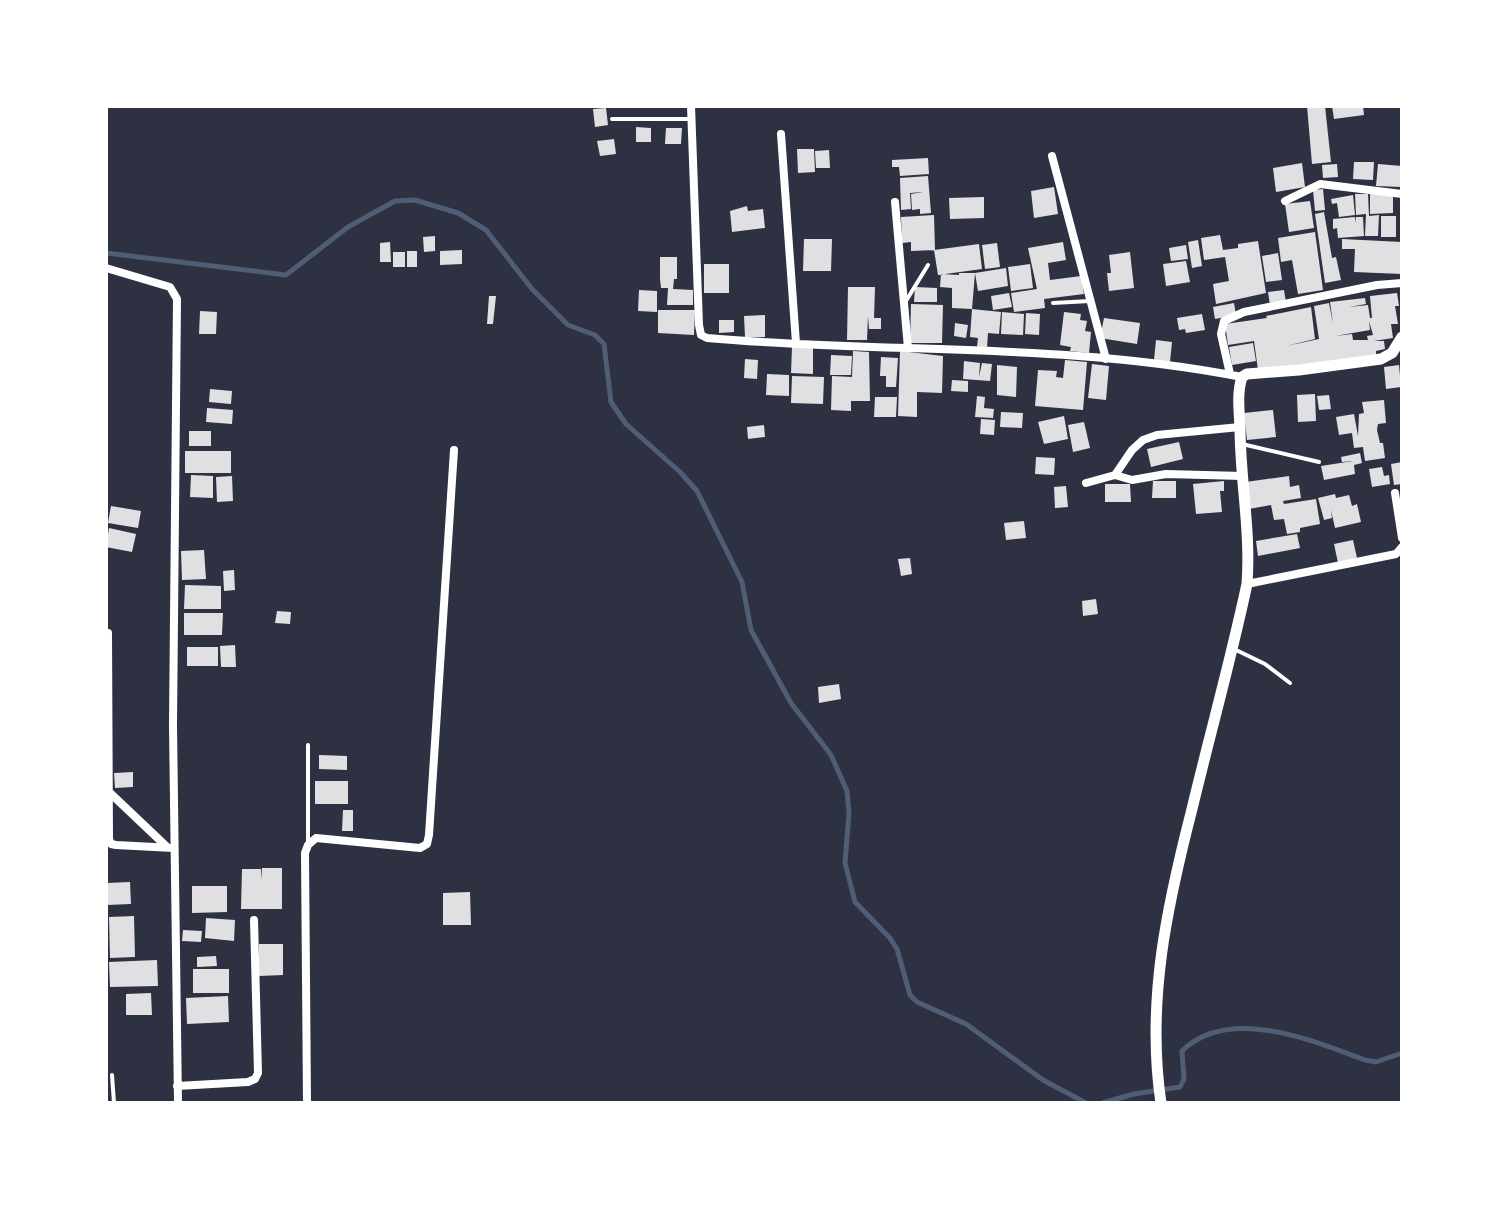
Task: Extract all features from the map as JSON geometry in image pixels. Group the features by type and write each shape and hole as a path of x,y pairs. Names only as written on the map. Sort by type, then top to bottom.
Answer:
{"street":[{"path":"691,106 701,335 714,339 1106,359 1183,365 1236,375 1381,359 1392,353 1402,337"},
{"path":"781,134 796,343"},
{"path":"1052,156 1106,359"},
{"path":"1285,201 1320,184 1402,194"},
{"path":"895,202 908,348"},
{"path":"106,268 170,287 177,299 170,847 178,1103"},
{"path":"1161,1103 1155,1034 1157,979 1169,900 1247,584 1239,386 1221,334 1224,321 1244,312 1377,285 1402,283"},
{"path":"1115,475 1143,440 1157,435 1240,427"},
{"path":"307,1103 305,853 308,845 316,838 420,848 427,844 454,450"},
{"path":"1086,483 1115,475 1132,480 1178,474 1243,476"},
{"path":"1395,493 1402,538"},
{"path":"1247,584 1396,554 1402,547"},
{"path":"108,633 109,839 111,844 170,847"},
{"path":"108,791 170,847"},
{"path":"177,1086 248,1082 255,1079 258,1073 254,920"}],"lane":[{"path":"612,119 691,119"},
{"path":"904,303 928,265"},
{"path":"1053,303 1090,301"},
{"path":"1240,443 1319,462"},
{"path":"1232,648 1265,664 1290,683"},
{"path":"308,745 308,845"},
{"path":"112,1075 114,1103"}],"building":[{"path":"1307,106 1325,106 1331,162 1312,164"},
{"path":"1332,106 1363,106 1364,115 1334,119"},
{"path":"606,108 608,125 595,127 593,109"},
{"path":"636,127 651,128 651,142 636,142"},
{"path":"666,128 682,128 681,144 665,144"},
{"path":"614,139 616,154 600,156 597,141"},
{"path":"797,149 814,149 815,172 798,173"},
{"path":"829,150 830,168 816,168 815,151"},
{"path":"928,158 929,174 900,176 899,167 892,167 892,160"},
{"path":"1354,162 1374,162 1373,180 1353,179"},
{"path":"1302,163 1305,187 1276,192 1273,168"},
{"path":"1337,164 1338,177 1323,178 1322,165"},
{"path":"1378,164 1402,166 1402,187 1376,186"},
{"path":"928,176 931,213 920,214 920,209 912,210 911,194 923,192 910,193 911,209 901,210 900,178"},
{"path":"1054,187 1058,214 1034,218 1031,191"},
{"path":"1323,189 1325,210 1315,211 1313,190"},
{"path":"1393,193 1393,213 1370,214 1370,194"},
{"path":"1355,194 1368,194 1369,216 1379,215 1378,236 1365,236 1366,214 1356,215"},
{"path":"1353,195 1355,215 1339,217 1337,203 1332,204 1331,199"},
{"path":"984,197 984,218 950,219 949,198"},
{"path":"1310,201 1314,228 1289,232 1285,204"},
{"path":"747,206 748,211 763,209 765,228 732,232 730,211"},
{"path":"1324,212 1332,258 1336,257 1341,280 1325,283 1315,214"},
{"path":"934,215 935,250 911,251 911,242 902,243 901,217"},
{"path":"1381,216 1396,216 1396,237 1381,237"},
{"path":"1355,217 1356,223 1356,217 1363,217 1364,236 1338,238 1337,228 1333,229 1333,219"},
{"path":"1315,232 1323,290 1298,294 1292,260 1281,262 1278,238"},
{"path":"1220,235 1223,250 1258,241 1266,293 1216,304 1213,284 1229,281 1225,257 1204,260 1201,238"},
{"path":"435,236 435,251 424,252 423,237"},
{"path":"804,239 832,239 831,271 803,271"},
{"path":"1342,239 1402,242 1402,274 1354,272 1355,249 1342,249"},
{"path":"1198,240 1202,266 1192,268 1188,242"},
{"path":"390,242 391,262 380,262 380,243"},
{"path":"1063,242 1066,260 1048,263 1050,280 1081,276 1084,294 1044,299 1045,308 1014,312 1011,293 1037,289 1028,248"},
{"path":"997,243 1000,267 985,269 982,245"},
{"path":"979,244 982,269 938,275 934,250"},
{"path":"1186,245 1188,259 1171,261 1169,248"},
{"path":"462,250 462,264 440,265 440,251"},
{"path":"407,251 417,251 417,267 407,267"},
{"path":"393,252 405,252 405,267 393,267"},
{"path":"1130,252 1134,288 1109,291 1109,255"},
{"path":"1278,253 1282,280 1266,282 1262,256"},
{"path":"660,257 677,257 677,279 674,279 673,289 693,290 693,305 667,305 668,288 661,288"},
{"path":"1186,261 1190,282 1166,286 1163,264"},
{"path":"704,264 729,264 729,293 704,293"},
{"path":"1030,264 1033,288 1011,291 1008,267"},
{"path":"1006,268 1008,286 978,291 975,273"},
{"path":"975,273 972,309 952,308 952,288 940,287 941,274"},
{"path":"848,287 875,287 874,318 881,318 881,329 869,329 868,316 867,340 847,340"},
{"path":"915,287 937,288 937,302 914,302"},
{"path":"639,290 657,291 657,312 638,311"},
{"path":"1284,290 1286,303 1270,305 1268,292"},
{"path":"1009,293 1012,307 993,310 991,296"},
{"path":"1397,293 1399,306 1395,306 1398,324 1391,324 1393,338 1374,341 1384,341 1385,349 1376,351 1376,355 1258,370 1254,341 1228,345 1225,324 1311,307 1315,339 1286,346 1319,339 1314,306 1329,303 1333,324 1330,302 1365,298 1366,304 1349,307 1368,305 1372,318 1370,296","holes":["1369,321 1373,335 1367,336 1368,340 1353,340 1352,334 1335,336 1370,330"]},
{"path":"489,296 496,296 493,324 487,324"},
{"path":"1234,303 1236,315 1215,319 1213,307"},
{"path":"911,304 943,305 942,343 910,343"},
{"path":"972,309 1001,312 999,334 988,333 987,348 977,347 978,338 970,337"},
{"path":"658,310 695,310 694,335 658,333"},
{"path":"200,311 217,312 216,334 199,334"},
{"path":"1002,312 1024,314 1023,335 1001,334"},
{"path":"1064,312 1081,314 1080,320 1087,321 1085,331 1091,332 1089,353 1070,351 1071,347 1060,345"},
{"path":"1026,313 1040,314 1039,335 1025,334"},
{"path":"1202,314 1205,330 1186,333 1185,329 1179,330 1177,318"},
{"path":"765,315 765,337 745,337 744,316"},
{"path":"1104,318 1140,323 1137,344 1100,338"},
{"path":"719,320 734,320 734,332 719,333"},
{"path":"955,323 968,325 966,338 954,336"},
{"path":"1156,340 1172,342 1170,362 1154,360"},
{"path":"1253,343 1256,361 1232,365 1229,347"},
{"path":"792,347 813,347 813,374 791,373"},
{"path":"853,351 869,352 870,401 851,401 851,411 831,410 832,376 852,377"},
{"path":"900,351 943,356 942,393 917,392 917,417 898,416"},
{"path":"831,355 852,356 851,375 830,375"},
{"path":"881,357 898,358 896,387 886,387 886,376 880,376"},
{"path":"745,359 758,360 757,379 744,378"},
{"path":"1065,360 1087,362 1083,410 1035,406 1038,370 1057,371 1056,377 1063,378"},
{"path":"964,361 980,363 979,377 982,363 992,364 990,381 963,379"},
{"path":"1092,364 1109,366 1106,400 1088,398"},
{"path":"997,365 1017,367 1016,397 997,395"},
{"path":"1399,365 1401,387 1386,389 1384,367"},
{"path":"767,374 789,375 789,396 766,395"},
{"path":"792,376 824,377 823,404 791,403"},
{"path":"952,380 968,381 968,392 951,391"},
{"path":"210,389 232,391 231,404 209,402"},
{"path":"1315,394 1316,421 1298,422 1297,395"},
{"path":"1329,395 1331,409 1319,410 1317,396"},
{"path":"977,396 985,397 984,408 994,409 993,418 975,417"},
{"path":"875,397 897,397 896,417 874,417"},
{"path":"1384,400 1386,423 1378,424 1377,430 1385,458 1365,461 1363,447 1354,448 1352,433 1339,435 1336,417 1354,414 1358,436 1359,414 1364,413 1362,402"},
{"path":"207,408 233,410 232,424 206,422"},
{"path":"1273,410 1276,437 1247,440 1244,413"},
{"path":"1001,412 1023,413 1022,428 1000,427"},
{"path":"1064,416 1068,439 1044,444 1038,422"},
{"path":"981,419 995,420 994,435 980,434"},
{"path":"1084,422 1090,448 1073,452 1068,425"},
{"path":"764,425 765,437 748,439 747,427"},
{"path":"189,431 211,431 211,446 189,446"},
{"path":"1179,442 1183,459 1151,467 1147,449"},
{"path":"185,451 231,451 231,473 185,473"},
{"path":"1360,453 1362,463 1354,465 1355,474 1324,480 1321,466 1353,461 1342,462 1341,457"},
{"path":"1036,457 1055,458 1054,475 1035,474"},
{"path":"1402,462 1402,484 1394,485 1391,464"},
{"path":"1382,467 1384,476 1389,475 1390,484 1372,487 1369,469"},
{"path":"191,475 213,476 213,498 190,497"},
{"path":"232,476 233,501 217,502 216,477"},
{"path":"1289,476 1290,487 1299,485 1301,498 1283,501 1284,504 1316,499 1320,524 1287,534 1284,519 1274,520 1271,505 1249,509 1246,482"},
{"path":"1153,481 1176,481 1176,498 1152,498"},
{"path":"1224,481 1224,491 1220,491 1222,512 1196,514 1193,484"},
{"path":"1105,484 1130,484 1131,502 1105,502"},
{"path":"1066,486 1068,507 1055,508 1054,487"},
{"path":"1335,494 1336,498 1349,495 1352,506 1357,504 1361,522 1335,528 1331,510 1332,518 1324,520 1318,498"},
{"path":"111,506 141,511 138,528 108,523"},
{"path":"1024,521 1026,538 1006,540 1004,523"},
{"path":"109,528 136,534 132,552 106,547"},
{"path":"1297,534 1300,548 1258,556 1256,541"},
{"path":"1353,540 1357,558 1338,563 1334,544"},
{"path":"204,550 206,579 182,580 181,551"},
{"path":"910,558 912,574 901,576 898,559"},
{"path":"234,570 235,590 224,591 223,571"},
{"path":"185,585 221,586 221,609 184,609"},
{"path":"1096,599 1098,614 1083,616 1082,601"},
{"path":"277,611 291,612 290,624 275,623"},
{"path":"184,613 223,613 222,635 184,635"},
{"path":"235,645 236,667 221,667 220,646"},
{"path":"187,647 218,647 218,666 187,666"},
{"path":"839,684 841,699 819,703 818,687"},
{"path":"319,755 347,756 347,770 319,769"},
{"path":"133,772 133,787 115,788 114,773"},
{"path":"315,781 348,781 348,804 315,804"},
{"path":"343,810 353,810 353,831 342,831"},
{"path":"262,868 282,868 282,909 241,909 242,869 261,869 262,880"},
{"path":"130,882 131,904 107,905 107,883"},
{"path":"192,886 227,886 227,912 192,913"},
{"path":"470,892 471,925 443,925 443,893"},
{"path":"134,916 135,957 110,958 109,917"},
{"path":"206,918 235,920 234,941 205,938"},
{"path":"183,930 202,931 201,942 182,941"},
{"path":"259,944 283,944 283,975 259,976"},
{"path":"216,956 217,966 197,967 197,957"},
{"path":"157,960 158,986 110,987 109,962"},
{"path":"193,969 229,969 229,993 193,993"},
{"path":"151,993 152,1015 126,1015 126,994"},
{"path":"228,996 229,1022 187,1024 186,998"}],"waterway":[{"path":"106,253 286,275 348,227 395,201 415,200 458,213 486,230 532,289 568,325 595,335 604,344 611,402 626,424 697,491 742,582 751,630 791,703 831,755 847,791 849,813 845,863 855,902 897,949 910,995 917,1002 966,1024 1043,1080 1086,1103"},
{"path":"1102,1103 1180,1087 1184,1079 1182,1051 1201,1037 1223,1030 1272,1031 1376,1062 1402,1053"}]}
